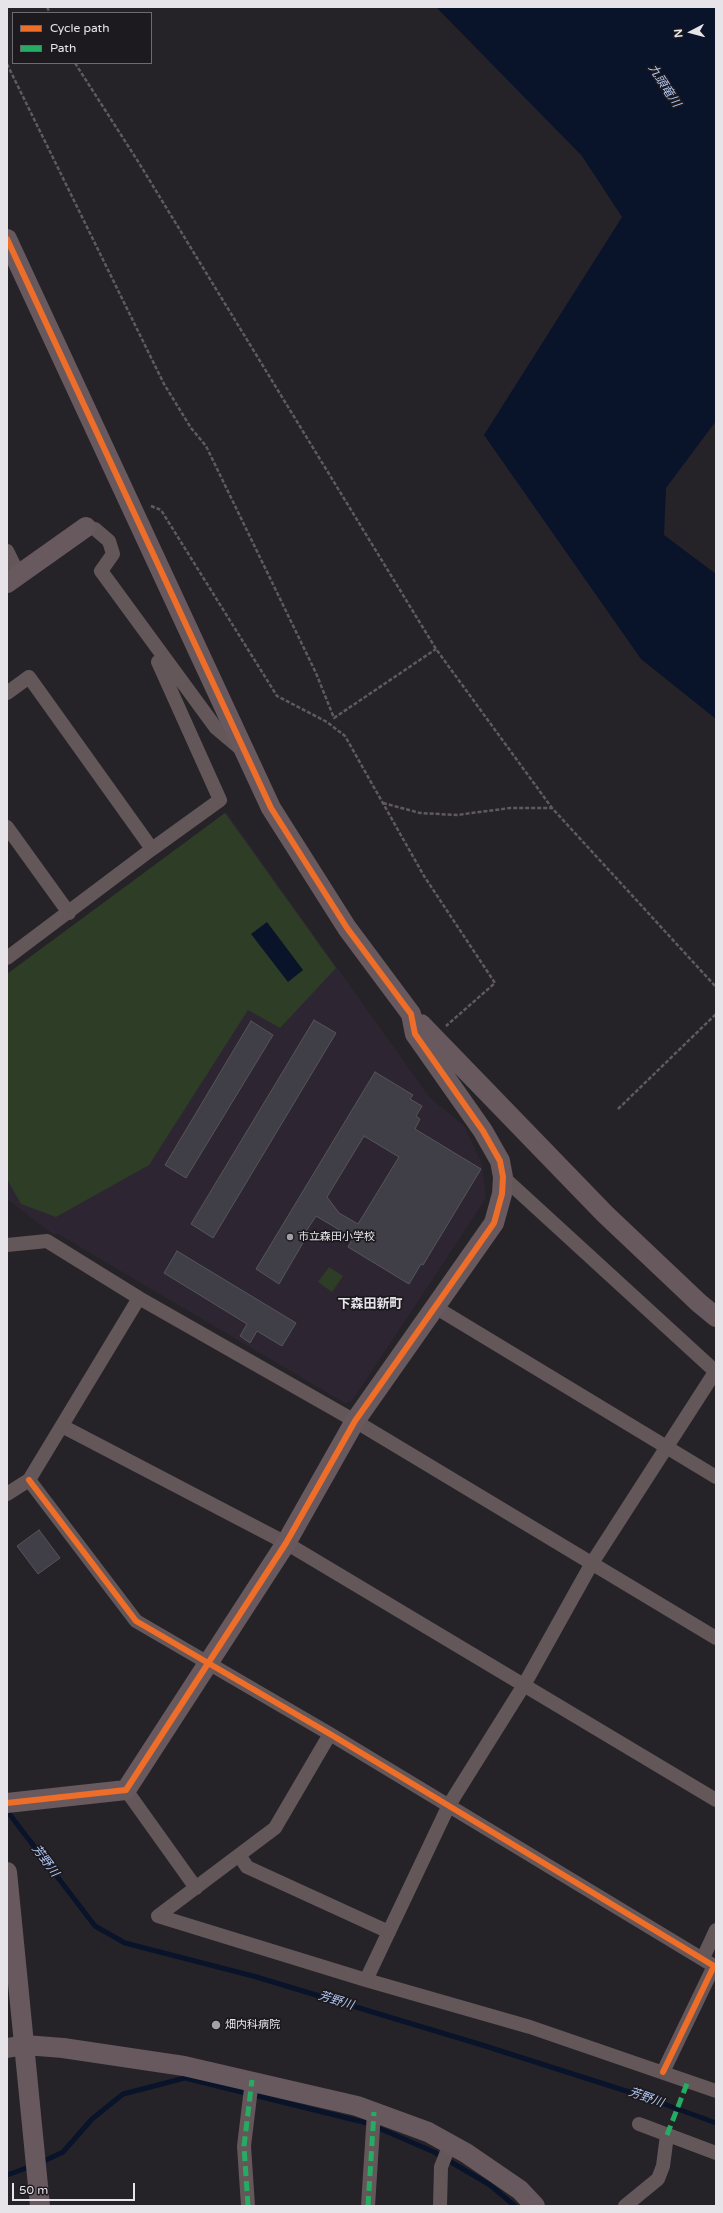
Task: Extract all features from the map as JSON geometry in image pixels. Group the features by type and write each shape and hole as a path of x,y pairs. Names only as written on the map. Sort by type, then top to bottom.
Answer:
{"street":[{"path":"8,242 271,808 305,864 347,928 411,1014 605,1214 699,1303 716,1317"},
{"path":"7,551 13,579 86,527 95,529 109,541 113,554 101,571 216,728 244,752"},
{"path":"7,958 220,800 145,633"},
{"path":"7,693 29,677 152,849"},
{"path":"7,827 68,913"},
{"path":"126,1790 286,1543 355,1421 494,1223 502,1194 503,1177 500,1161 483,1131 415,1034 411,1014"},
{"path":"366,1980 450,1805 524,1685 592,1563 715,1372 503,1177"},
{"path":"7,1245 47,1241 139,1298 355,1421 716,1638"},
{"path":"7,1494 29,1480 139,1298"},
{"path":"435,1307 716,1477"},
{"path":"62,1426 286,1543 716,1800"},
{"path":"29,1480 136,1621 450,1805 704,1958 714,1966 663,2072"},
{"path":"330,1734 274,1828 158,1916 366,1980 530,2027 716,2091"},
{"path":"7,1803 126,1790"},
{"path":"126,1790 196,1888"},
{"path":"239,1855 247,1867 389,1932"},
{"path":"7,1883 16,2046 40,2206"},
{"path":"704,1958 716,1930"},
{"path":"16,2046 62,2048 184,2066 252,2080 357,2106 428,2132 450,2144 466,2153 520,2190 535,2206"},
{"path":"248,2206 244,2146 252,2080"},
{"path":"368,2206 374,2112"},
{"path":"639,2124 716,2153"},
{"path":"625,2206 658,2179 663,2166 666,2135"},
{"path":"440,2206 441,2167 450,2144"}],"path":[{"path":"7,64 164,384 191,428 206,446 316,673 334,718 436,649"},
{"path":"76,64 143,170 436,649 552,808 716,987"},
{"path":"126,497 161,510 277,696 328,722 345,736 424,876 494,983 434,1038"},
{"path":"383,802 420,813 457,815 510,808 552,808"},
{"path":"618,1109 716,1014"}],"shaded area":[{"path":"226,812 429,1097 464,1126 482,1164 486,1198 352,1401 345,1403 58,1234 54,1235 7,1199 7,974"}],"green space":[{"path":"225,813 336,968 280,1028 248,1010 149,1165 56,1217 21,1204 7,1179 7,974"},
{"path":"329,1267 343,1276 332,1292 318,1282"}],"water":[{"name":"九頭竜川","path":"436,7 716,7 716,421 666,488 664,535 716,574 716,719 641,659 484,435 622,217 582,156"},
{"path":"267,922 303,970 288,982 251,934"}],"building":[{"path":"314,1020 336,1033 213,1238 191,1224"},
{"path":"251,1021 273,1035 186,1178 165,1165"},
{"path":"375,1072 413,1095 410,1099 422,1106 416,1116 420,1119 415,1129 481,1169 423,1265 421,1264 409,1284 348,1247 353,1238 316,1216 301,1239 304,1241 279,1284 256,1269","holes":["364,1136 399,1157 358,1224 339,1213 327,1197"]},
{"path":"177,1251 296,1323 282,1346 257,1331 250,1343 240,1336 247,1324 164,1273"},
{"path":"39,1530 60,1558 38,1574 17,1546"}],"waterway":[{"name":"芳野川","path":"7,1811 95,1926 125,1943 253,1976 482,2045 645,2097 716,2123"},
{"path":"40,2163 63,2152 92,2119 123,2094 185,2078 367,2123 434,2152 490,2185 515,2206"},
{"path":"7,2175 32,2166"}],"marked path":[{"path":"248,2206 244,2146 252,2080"},
{"path":"667,2135 688,2081"},
{"path":"368,2206 374,2112"}],"cycle path":[{"path":"7,239 271,808 347,928 411,1014 415,1034 483,1131 500,1161 503,1177 502,1194 494,1223 355,1421 286,1543 126,1790 7,1803"},
{"path":"29,1480 136,1621 330,1734 714,1966 663,2072"}],"place":[{"name":"市立森田小学校","path":"290,1237"},
{"name":"畑内科病院","path":"216,2025"}],"district":[{"name":"下森田新町","path":"370,1305"}]}
